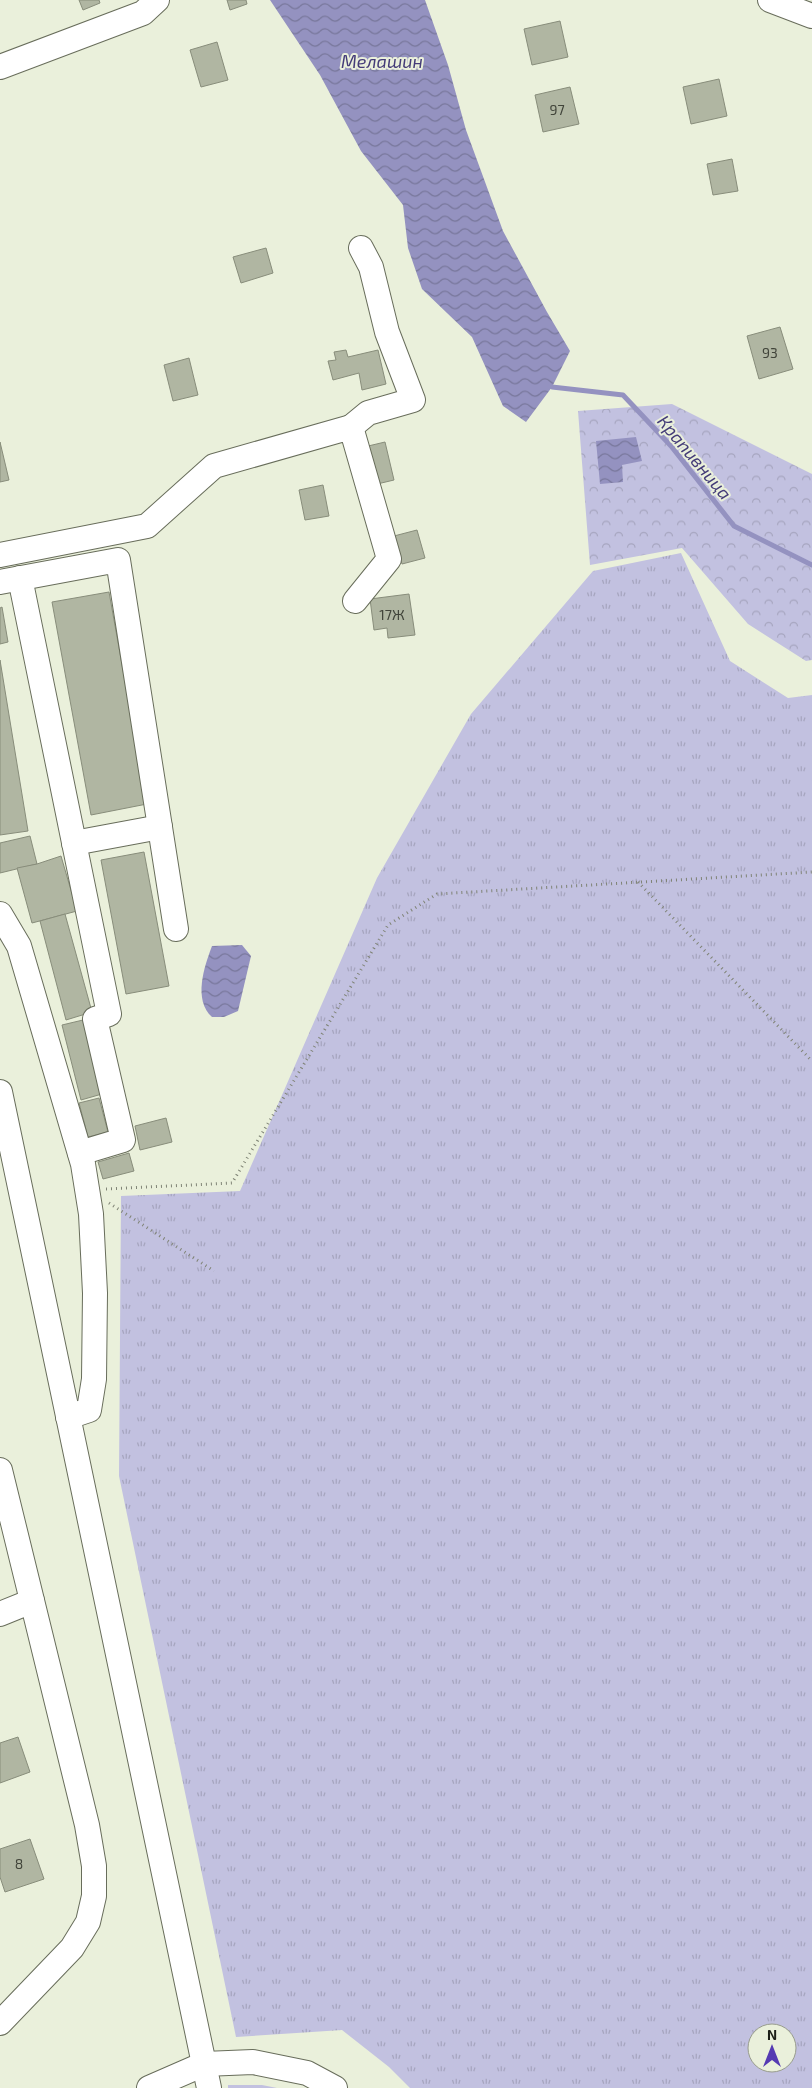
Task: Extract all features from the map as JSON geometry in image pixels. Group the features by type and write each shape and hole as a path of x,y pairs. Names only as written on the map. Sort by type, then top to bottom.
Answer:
{"street":[{"path":"0,67 142,14 157,0"},
{"path":"770,0 812,16"},
{"path":"0,555 148,526 214,466 351,427 368,413 413,400 387,332 371,267 361,248"},
{"path":"351,427 389,559 355,601"},
{"path":"80,1153 123,1140 95,1019 109,1014 74,843 10,580 118,560 176,929"},
{"path":"74,843 160,827"},
{"path":"0,914 19,946 80,1153 91,1214 95,1293 94,1379 89,1410 68,1417"},
{"path":"0,1092 210,2088"},
{"path":"0,1470 94,1866 94,1896 88,1922 72,1948 0,2023"},
{"path":"0,1614 32,1602"},
{"path":"149,2088 204,2064 253,2062 307,2073 335,2088"}],"path":[{"path":"87,1190 232,1183 388,925 437,894 812,872"},
{"path":"638,882 812,1061"},
{"path":"87,1190 214,1271"}],"green space":[{"path":"672,404 812,474 812,660 806,661 748,624 682,548 590,565 578,411"},
{"path":"681,553 730,661 788,698 812,695 812,2088 410,2088 389,2067 342,2030 236,2037 119,1476 121,1196 240,1191 377,878 471,714 593,571"},
{"path":"228,2085 262,2085 277,2088 228,2088"}],"water":[{"name":"Мелашин","path":"270,0 425,0 448,65 466,130 503,231 570,351 552,387 526,422 503,406 472,337 422,289 408,248 403,205 361,151 320,75"},
{"path":"636,437 642,461 622,465 623,482 600,484 596,441"},
{"path":"242,945 251,956 238,1011 224,1017 212,1017 206,1010 203,1002 202,983 203,973 212,946"}],"building":[{"path":"79,0 99,0 100,3 83,10"},
{"path":"227,0 246,0 247,4 230,10"},
{"path":"560,21 568,57 532,65 524,29"},
{"path":"217,42 228,80 201,87 190,50"},
{"path":"719,79 727,116 691,124 683,87"},
{"path":"570,87 579,124 543,132 535,95"},
{"path":"732,159 738,191 713,195 707,164"},
{"path":"266,248 273,273 241,283 233,257"},
{"path":"780,327 793,369 759,379 747,336"},
{"path":"346,350 348,357 378,350 386,384 362,390 359,373 333,380 328,361 336,360 334,352"},
{"path":"189,358 198,395 173,401 164,365"},
{"path":"0,442 9,480 0,482"},
{"path":"385,442 394,480 373,485 364,447"},
{"path":"323,485 329,516 305,520 299,490"},
{"path":"417,530 425,558 402,564 394,536"},
{"path":"109,592 147,804 91,815 52,602"},
{"path":"409,594 415,635 388,638 387,628 374,630 370,599"},
{"path":"2,607 8,642 0,644 0,608"},
{"path":"0,660 28,831 0,835"},
{"path":"30,836 37,864 0,873 0,843"},
{"path":"144,852 169,986 126,994 101,860"},
{"path":"61,856 77,911 32,923 17,868"},
{"path":"65,914 92,1012 66,1020 40,921"},
{"path":"83,1020 102,1094 81,1100 62,1025"},
{"path":"99,1098 108,1132 88,1137 79,1103"},
{"path":"166,1118 172,1142 140,1150 135,1126"},
{"path":"129,1153 134,1171 103,1179 98,1162"},
{"path":"18,1737 30,1772 0,1783 0,1743"},
{"path":"30,1839 44,1879 5,1892 0,1877 0,1849"}],"waterway":[{"name":"Крапивница","path":"552,387 623,395 671,446 734,526 812,565"}]}
